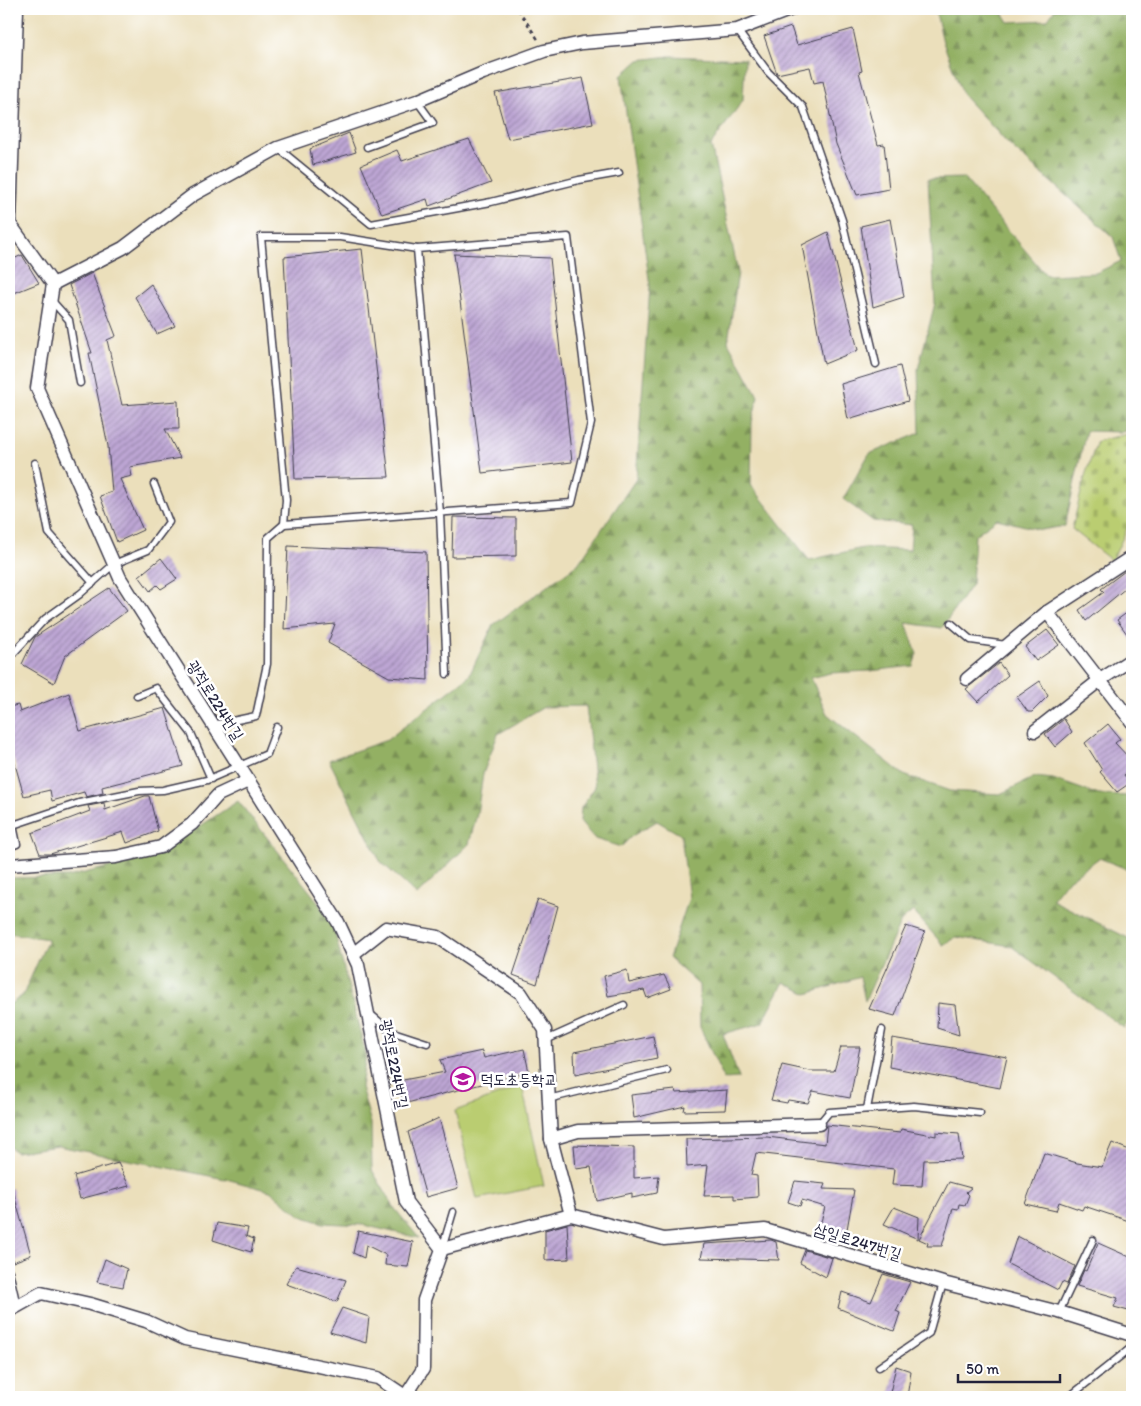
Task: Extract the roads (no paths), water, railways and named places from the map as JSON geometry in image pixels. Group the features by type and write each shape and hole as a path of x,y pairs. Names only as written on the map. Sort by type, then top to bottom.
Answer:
{"street":[{"path":"17,9 10,224 53,284 122,248 193,195 278,148 417,101 483,73 544,51 582,43 737,30 792,9"},
{"name":"광적로224번길","path":"53,284 37,388 120,578 338,922 358,965 406,1202 442,1249"},
{"path":"967,679 1047,612 1132,556"},
{"path":"1047,612 1132,722"},
{"path":"1035,731 1100,680 1132,659"},
{"path":"9,865 116,857 161,847 192,824 218,795 248,781"},
{"path":"353,954 386,928 438,937 521,994 545,1030 551,1139 571,1215"},
{"path":"551,1139 578,1131 820,1124"},
{"name":"삼일로247번길","path":"442,1249 571,1215 664,1239 766,1230 943,1283 1059,1312 1132,1335"},
{"path":"13,1308 41,1293 90,1304 146,1321 185,1339 378,1378 405,1397 424,1369 424,1300 442,1249"}],"lane":[{"path":"737,30 768,72 803,107 842,220 876,364"},
{"path":"368,147 433,122 417,101"},
{"path":"278,148 371,224 491,202 619,172"},
{"path":"213,725 256,716 268,664 268,538 284,524 572,503 591,423 568,237 417,249 340,237 261,237 286,500 284,524"},
{"path":"417,249 440,512 447,674"},
{"path":"51,300 69,320 80,383"},
{"path":"36,463 49,533 93,582"},
{"path":"9,658 45,619 114,564 148,550 169,522 154,484"},
{"path":"951,623 972,640 1007,645"},
{"path":"137,696 156,688 190,733 211,779"},
{"path":"9,846 17,844 13,825 79,803 139,791 162,790 211,779 240,767 267,754 277,727"},
{"path":"545,1041 624,1005"},
{"path":"368,1012 390,1031 427,1043"},
{"path":"867,1109 882,1030"},
{"path":"548,1099 667,1070"},
{"path":"820,1124 829,1112 867,1109 914,1106 980,1113"},
{"path":"442,1249 453,1212"},
{"path":"1059,1312 1093,1240"},
{"path":"9,1271 13,1308"},
{"path":"879,1367 928,1333 943,1283"},
{"path":"1069,1397 1132,1347"}],"place":[{"name":"덕도초등학교","path":"463,1079"}]}
